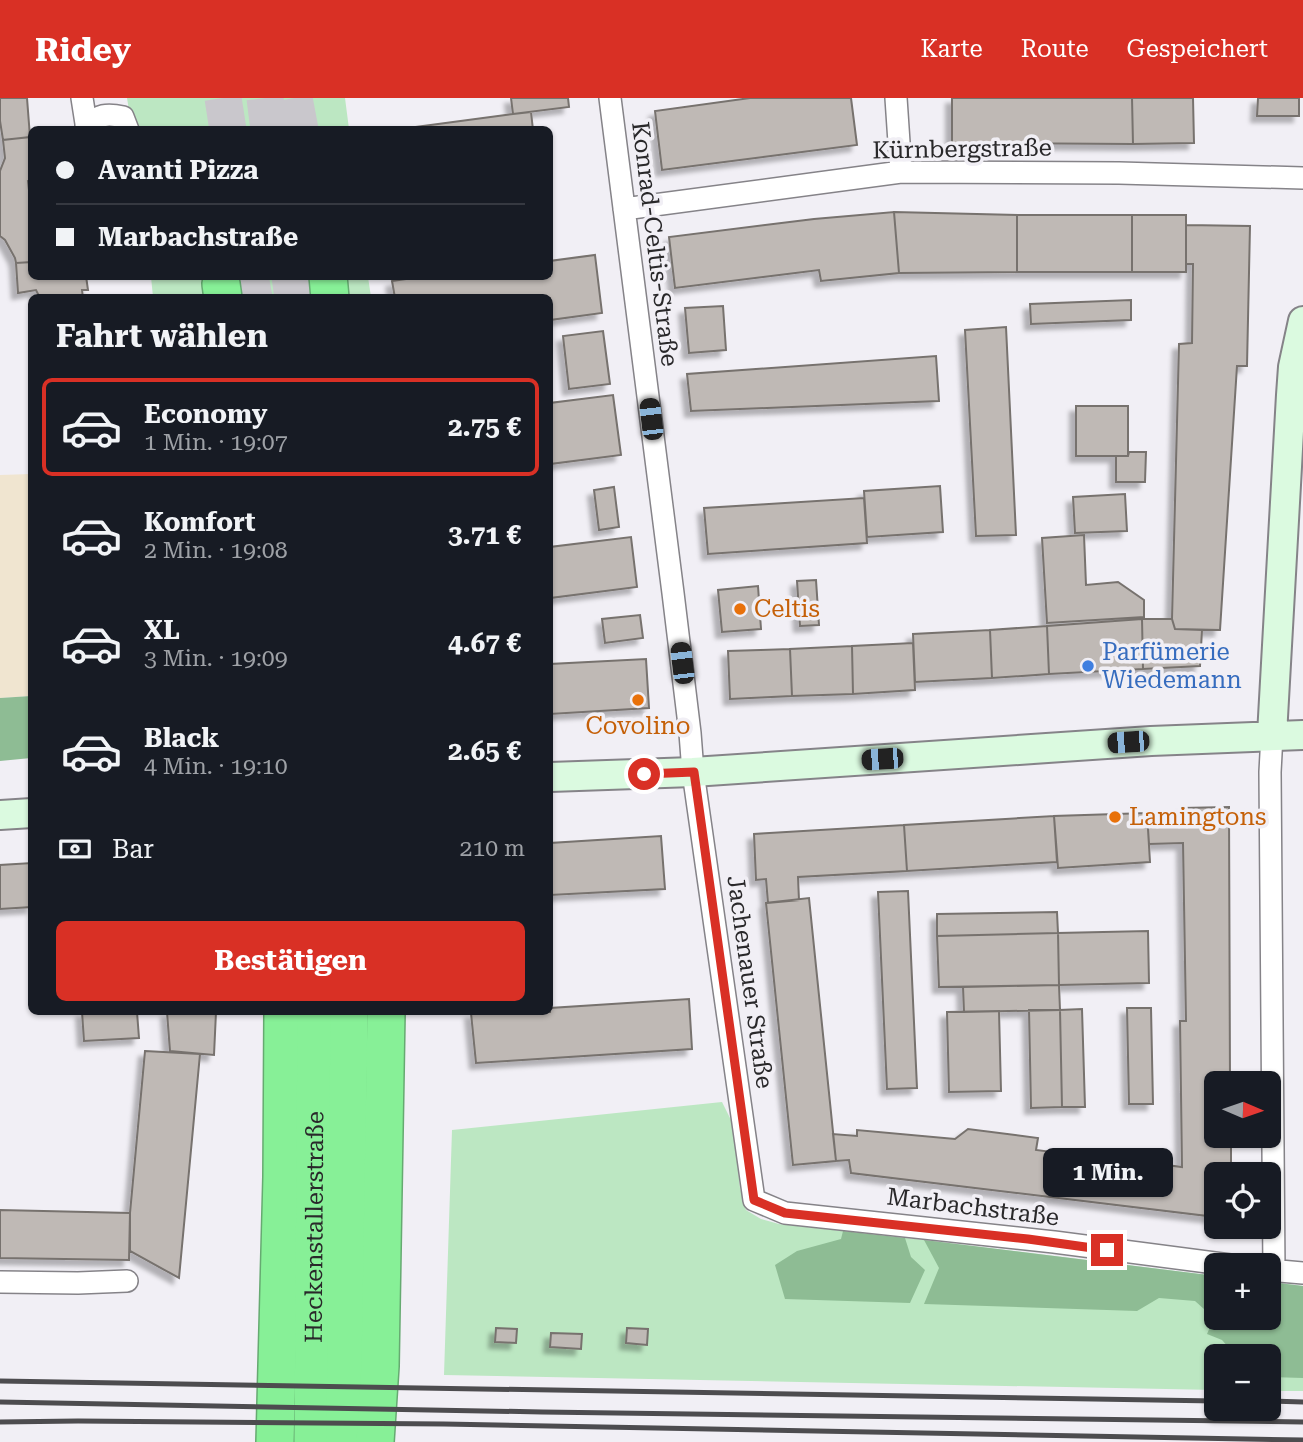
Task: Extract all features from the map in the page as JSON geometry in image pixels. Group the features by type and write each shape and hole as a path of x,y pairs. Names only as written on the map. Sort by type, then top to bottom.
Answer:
{"highway":[{"path":"275,1442 283,1015"},
{"name":"Heckenstallerstraße","path":"313,1442 317,1015"},
{"name":"Heckenstallerstraße","path":"345,1442 349,1015"},
{"path":"375,1442 380,1366 386,1015"}],"street":[{"path":"82,98 87,126"},
{"name":"Konrad-Celtis-Straße","path":"610,98 694,772"},
{"path":"896,98 901,172"},
{"path":"88,126 98,116 110,114 123,117 126,126"},
{"name":"Kürnbergstraße","path":"624,209 901,172 1119,173 1303,178"},
{"path":"1272,1253 1270,772 1293,367 1303,321"},
{"path":"553,777 694,772 1125,743 1303,735"},
{"name":"Jachenauer Straße","path":"694,772 754,1200"},
{"path":"0,815 28,813"},
{"name":"Marbachstraße","path":"754,1200 785,1213 1054,1242 1204,1262"},
{"path":"1281,1272 1303,1273"},
{"path":"0,1282 78,1283 127,1280"}],"shaded area":[{"path":"28,474 28,696 0,698 0,475"}],"green space":[{"path":"127,98 345,98 349,126 132,126"},
{"path":"151,280 368,280 371,294 153,294"},
{"path":"28,696 28,758 0,761 0,698"},
{"path":"722,1102 733,1124 740,1188 746,1210 761,1219 779,1224 1204,1275 1204,1330 1281,1330 1281,1283 1303,1286 1303,1391 1281,1391 1281,1344 1204,1344 1204,1390 444,1375 452,1130"},
{"path":"843,1231 905,1238 911,1257 925,1270 910,1303 785,1299 775,1265 797,1251 841,1239"},
{"path":"924,1240 1204,1275 1204,1309 1195,1301 1159,1298 1137,1311 924,1304 939,1268"},
{"path":"1281,1283 1303,1286 1303,1378 1281,1377 1281,1344 1226,1344 1207,1334 1209,1330 1281,1330"}],"building":[{"path":"0,98 27,98 28,137 3,140"},
{"path":"511,98 568,98 569,107 513,114"},
{"path":"750,98 851,98 857,145 662,170 655,111"},
{"path":"952,98 1132,98 1133,144 952,143"},
{"path":"1132,98 1193,98 1194,143 1133,144"},
{"path":"1258,98 1299,98 1299,116 1257,116"},
{"path":"531,112 533,126 423,126"},
{"path":"28,137 28,262 16,263 5,240 0,236 0,171 5,158 3,140"},
{"path":"894,212 899,273 821,281 819,270 675,288 669,237"},
{"path":"894,212 1017,215 1017,272 899,273"},
{"path":"1017,215 1132,215 1132,272 1017,272"},
{"path":"1132,215 1186,215 1186,272 1132,272"},
{"path":"1186,225 1250,226 1247,366 1237,366 1220,630 1175,629 1172,619 1179,344 1192,343 1193,264 1186,264"},
{"path":"595,255 602,313 553,320 553,294 394,294 392,281 553,280 553,261"},
{"path":"28,262 28,280 87,280 88,290 82,290 82,294 38,294 36,290 18,293 16,263"},
{"path":"1131,300 1131,320 1031,324 1030,304"},
{"path":"723,306 726,350 689,353 685,308"},
{"path":"1006,327 1016,535 976,536 965,330"},
{"path":"603,331 610,384 569,389 563,336"},
{"path":"936,356 939,401 691,411 687,374"},
{"path":"613,395 621,455 553,464 553,403"},
{"path":"1076,406 1128,406 1128,456 1076,456"},
{"path":"1129,452 1146,452 1145,482 1116,482 1116,456 1128,456"},
{"path":"940,486 943,532 867,537 864,491"},
{"path":"614,487 619,527 599,530 594,490"},
{"path":"1125,494 1127,531 1075,533 1073,497"},
{"path":"864,498 867,543 708,554 704,508"},
{"path":"1084,535 1086,585 1118,582 1144,600 1144,617 1047,623 1042,538"},
{"path":"631,537 637,587 553,598 553,547"},
{"path":"816,580 819,625 800,626 797,581"},
{"name":"Celtis","path":"758,586 761,629 722,632 718,590"},
{"path":"640,615 643,638 605,643 602,619"},
{"path":"1142,619 1172,619 1175,629 1202,630 1200,666 1143,669"},
{"path":"1142,619 1143,669 1049,674 1047,626"},
{"path":"1047,626 1049,674 992,678 990,630"},
{"path":"990,630 992,678 915,682 913,634"},
{"path":"913,643 915,690 853,694 852,646"},
{"path":"852,646 853,694 792,696 790,649"},
{"path":"790,649 792,696 730,699 728,651"},
{"path":"646,659 649,708 553,714 553,664"},
{"path":"1229,807 1230,1071 1204,1071 1204,1148 1231,1148 1231,1162 1204,1162 1204,1216 851,1173 849,1160 836,1161 833,1134 857,1136 857,1130 955,1139 968,1129 1038,1138 1036,1150 1152,1165 1153,1159 1167,1160 1167,1165 1182,1167 1180,1021 1186,1021 1183,843 1149,844 1147,813 1182,811 1182,808"},
{"path":"1147,813 1150,862 1058,868 1054,816"},
{"path":"1054,816 1057,862 907,871 904,825"},
{"path":"904,825 907,871 798,877 799,900 768,903 766,879 756,880 754,834"},
{"path":"661,836 665,889 553,895 553,843"},
{"path":"28,863 28,907 0,909 0,865"},
{"path":"908,891 917,1088 887,1089 878,892"},
{"path":"809,898 836,1161 793,1165 766,903"},
{"path":"1057,912 1058,933 937,936 937,914"},
{"path":"1148,931 1149,983 1059,985 1058,933"},
{"path":"1058,933 1059,985 939,987 937,936"},
{"path":"1059,985 1060,1010 964,1012 963,987"},
{"path":"689,999 692,1049 476,1063 471,1015 553,1015 553,1008"},
{"path":"1127,1008 1151,1008 1153,1104 1129,1104"},
{"path":"1082,1009 1085,1107 1062,1107 1060,1010"},
{"path":"1029,1010 1060,1010 1062,1107 1031,1108"},
{"path":"999,1011 1001,1091 949,1092 947,1012"},
{"path":"82,1015 137,1015 139,1038 84,1041"},
{"path":"167,1015 216,1015 214,1055 170,1051"},
{"path":"145,1051 200,1054 179,1278 130,1251 130,1213"},
{"path":"0,1210 130,1213 129,1260 0,1258"},
{"path":"496,1328 517,1329 516,1343 495,1342"},
{"path":"627,1328 648,1329 647,1345 626,1343"},
{"path":"551,1333 582,1334 581,1349 550,1347"}],"tunnel":[{"path":"223,98 227,126"},
{"path":"265,98 268,126"},
{"path":"294,98 299,126"},
{"path":"251,280 253,294"},
{"path":"291,280 292,294"}],"railway":[{"path":"0,1381 1204,1401"},
{"path":"1281,1401 1303,1402"},
{"path":"0,1402 1303,1422"},
{"path":"0,1422 444,1424 1303,1440"}],"place":[{"name":"Celtis","path":"740,609"},
{"name":"Parfümerie Wiedemann","path":"1088,666"},
{"name":"Covolino","path":"638,700"},
{"name":"Lamingtons","path":"1115,817"}],"route":[{"path":"644,774 694,772 754,1200 785,1213 1107,1250"}]}
